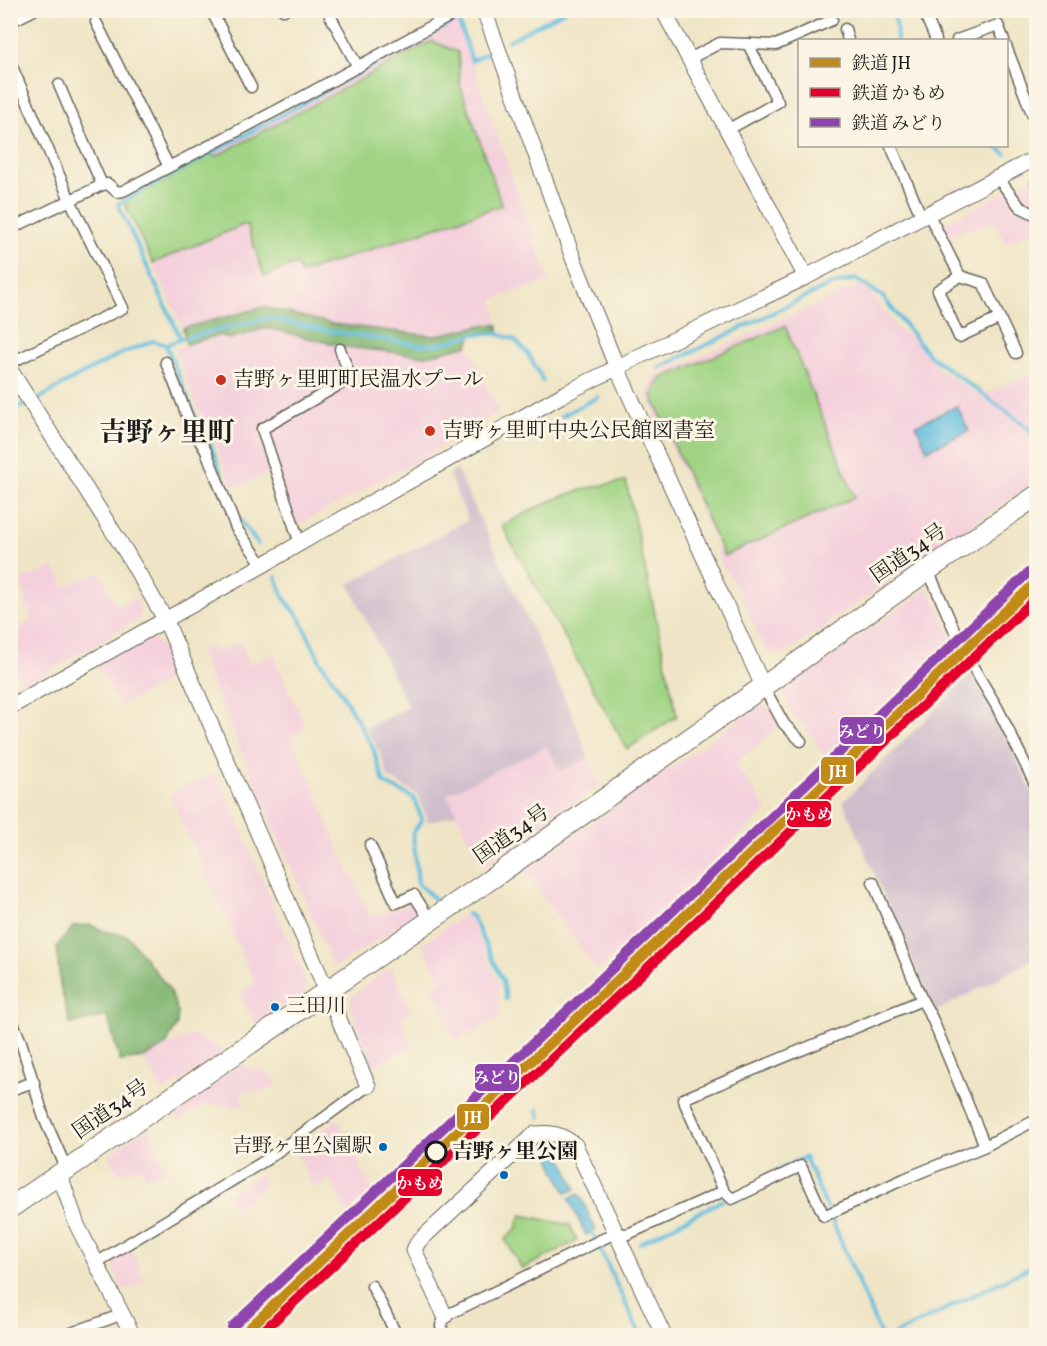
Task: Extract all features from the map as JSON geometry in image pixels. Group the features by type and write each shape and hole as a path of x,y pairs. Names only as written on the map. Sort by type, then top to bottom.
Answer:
{"highway":[{"name":"国道34号","path":"10,1208 494,877 1036,496"}],"street":[{"path":"10,22 34,10"},
{"path":"211,10 251,87"},
{"path":"327,10 358,67"},
{"path":"10,229 102,185 108,184 117,192 123,191 461,10"},
{"path":"484,10 573,258 617,368 763,686 784,724 801,741"},
{"path":"663,10 806,277"},
{"path":"927,19 936,39"},
{"path":"689,59 720,43 776,45 832,20"},
{"path":"96,22 169,167"},
{"path":"960,39 998,25 1004,39"},
{"path":"845,29 848,39"},
{"path":"727,130 778,102 748,44"},
{"path":"1008,51 1036,124"},
{"path":"10,62 70,200 123,308 10,363"},
{"path":"59,85 102,185"},
{"path":"891,147 925,217 960,276 983,283 1016,353"},
{"path":"10,707 544,405 806,277 1036,159"},
{"path":"998,178 1020,207 1036,215"},
{"path":"960,276 938,290 959,337 1000,318"},
{"path":"300,544 262,429 351,378 340,349"},
{"path":"166,362 192,428 206,451 236,528 263,565"},
{"path":"10,370 126,552 165,619 368,1086 266,1160 96,1263"},
{"path":"928,570 964,652 997,707 1036,786"},
{"path":"370,845 396,903 414,895 430,920"},
{"path":"873,882 985,1146"},
{"path":"922,1000 683,1100 724,1191 732,1198 801,1166 824,1216 904,1179 985,1146 1036,1120"},
{"path":"10,1016 21,1042 44,1118 64,1172 77,1225 133,1335"},
{"path":"10,1090 34,1082"},
{"path":"446,1316 414,1250 418,1242 535,1134 548,1132 563,1136 575,1145 664,1335"},
{"path":"444,1335 441,1326 446,1316 615,1233 628,1234 724,1191"},
{"path":"372,1286 397,1335"},
{"path":"63,1335 123,1314"}],"shaded area":[{"path":"457,21 549,281 493,299 498,325 483,325 433,336 333,324 264,307 183,328 124,202"},
{"path":"1036,177 1036,231 1005,242 994,221 947,236 940,225"},
{"path":"863,283 898,330 912,337 940,370 981,396 1036,372 1036,481 782,655 765,650 736,585 719,561 718,548 647,394 652,378"},
{"path":"267,328 346,347 426,356 468,345 498,411 431,454 288,530 268,473 232,487 174,349 220,335 229,339"},
{"path":"457,470 574,718 588,758 560,771 547,746 447,794 457,814 428,822 418,795 388,777 382,757 366,728 408,707 349,584 468,520 449,474"},
{"path":"55,567 64,587 101,572 117,607 135,598 140,607 139,619 25,685 10,661 11,633 31,621 20,580"},
{"path":"928,589 944,617 956,649 886,712 823,755 813,737 792,715 782,690"},
{"path":"150,635 163,648 176,676 120,706 96,665"},
{"path":"240,642 250,665 273,654 306,728 292,737 370,917 413,903 418,913 334,968 198,650 210,646 214,653"},
{"path":"971,674 995,714 1036,801 1036,958 935,1012 843,802"},
{"path":"760,706 769,707 780,725 735,764 767,810 597,971 524,870"},
{"path":"547,746 560,771 588,758 600,784 484,866 471,845 447,794"},
{"path":"217,773 307,984 306,992 256,1025 239,994 255,983 170,795"},
{"path":"465,915 470,918 499,985 499,1018 456,1042 432,985 441,979 422,944"},
{"path":"391,967 410,1010 401,1017 412,1047 373,1065 349,1005 353,995"},
{"path":"195,1034 224,1053 163,1092 144,1058 166,1045"},
{"path":"240,1065 271,1074 278,1084 267,1091 241,1091 244,1106 204,1105 180,1121 173,1111"},
{"path":"338,1119 372,1190 347,1214 331,1180 313,1188 296,1150"},
{"path":"149,1126 164,1170 145,1177 141,1167 118,1173 108,1155"},
{"path":"262,1173 265,1188 235,1207 228,1195"},
{"path":"132,1249 145,1282 124,1291 113,1267 114,1262"}],"green space":[{"path":"432,41 458,52 460,85 502,205 301,273 296,264 264,276 247,225 153,263 124,202 213,154 215,157"},
{"path":"264,307 333,324 433,336 483,325 498,325 498,332 472,334 468,345 426,356 346,347 267,328 229,339 220,335 186,344 183,328"},
{"path":"785,326 855,497 724,556 652,396 660,379"},
{"path":"626,481 677,716 627,749 502,526 565,495"},
{"path":"91,925 104,931 127,936 169,989 178,1012 177,1024 166,1045 144,1058 120,1061 107,1016 70,1024 60,985 57,946 74,926"},
{"path":"521,1215 570,1225 577,1241 522,1269 505,1239 516,1230"}],"water":[{"path":"957,406 969,431 927,450 916,425"},
{"path":"559,1151 576,1189 566,1193 549,1156"},
{"path":"579,1194 596,1230 586,1235 569,1199"}],"waterway":[{"path":"10,14 19,10"},
{"path":"508,41 566,10"},
{"path":"890,10 896,21 897,39"},
{"path":"181,339 118,204 458,19 472,61 489,52"},
{"path":"996,147 1006,154"},
{"path":"659,368 830,285 856,279 882,296 929,355 1025,425 1036,437"},
{"path":"34,402 120,354 153,341 166,345 181,339 268,318 329,331 420,345 439,344 475,334 497,334 514,339 528,354 543,381"},
{"path":"166,345 198,424 211,445 236,515 258,544"},
{"path":"561,416 598,397"},
{"path":"10,409 27,405"},
{"path":"276,577 284,598 300,618 320,661 340,690 373,748 384,783 414,798 422,820 413,833 418,884 436,900"},
{"path":"467,914 472,916 503,981 506,999"},
{"path":"538,1110 540,1117"},
{"path":"778,1171 805,1157 827,1208"},
{"path":"640,1243 723,1200"},
{"path":"831,1218 881,1336"},
{"path":"590,1228 641,1336"},
{"path":"892,1336 1036,1264"}],"rail line":[{"name":"みどり","path":"232,1327 1028,573"},
{"name":"JH","path":"241,1336 1036,582"},
{"name":"かもめ","path":"258,1336 1036,598"}],"place":[{"name":"吉野ヶ里町町民温水プール","path":"221,380"},
{"name":"吉野ヶ里町中央公民館図書室","path":"430,431"},
{"name":"三田川","path":"275,1007"},
{"name":"吉野ヶ里公園駅","path":"383,1147"},
{"name":"吉野ヶ里公園","path":"436,1152"}],"district":[{"name":"吉野ヶ里町","path":"167,434"}]}
